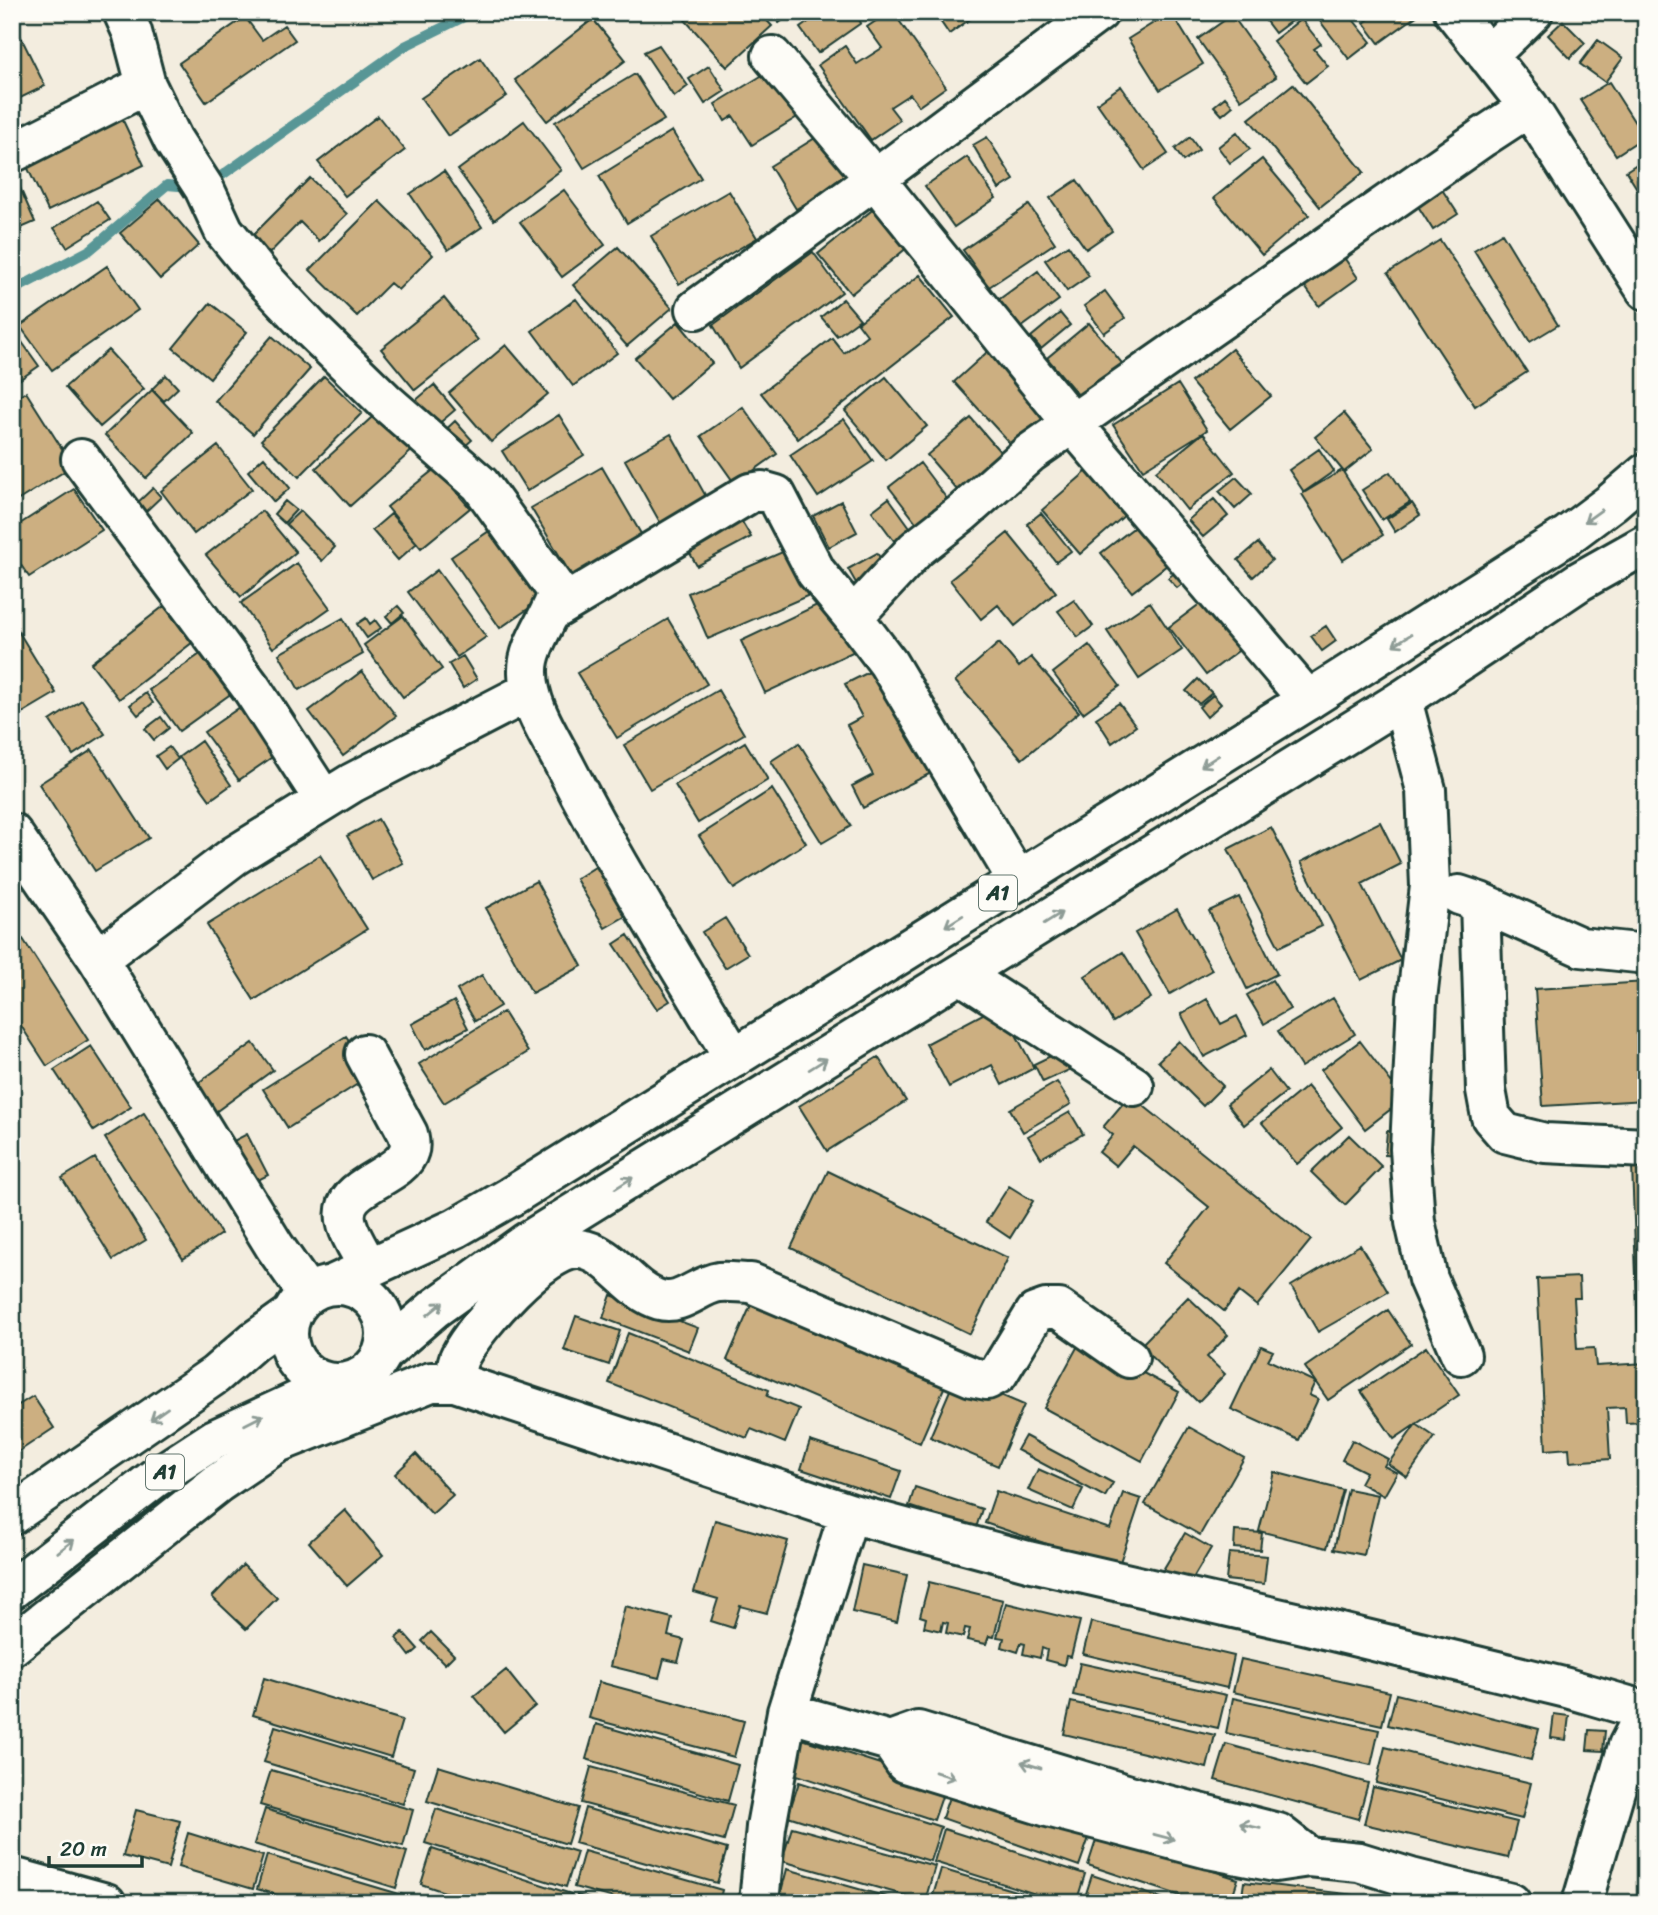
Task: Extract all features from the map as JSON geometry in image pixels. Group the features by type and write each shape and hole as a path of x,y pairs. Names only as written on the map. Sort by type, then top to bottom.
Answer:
{"main road":[{"path":"123,12 132,32 146,85 173,140 204,188 224,231 259,274 329,346 386,402 480,484 558,592 554,610 529,655 530,691 538,712 596,825 734,1058"},
{"path":"696,309 876,179 1099,12"},
{"path":"1454,12 1529,107 1646,290"},
{"path":"1488,56 1533,12"},
{"path":"772,56 876,179 1072,423 1308,700"},
{"path":"12,153 146,85"},
{"path":"853,617 916,549 1030,453 1529,107"},
{"path":"81,459 252,689 324,800"},
{"name":"A1","path":"12,1516 215,1375 311,1297 456,1228 510,1197 1308,700 1567,535 1646,473"},
{"path":"554,610 750,493 762,491 776,495 816,572 888,663 1018,881"},
{"name":"A1","path":"383,1353 435,1308 527,1242 962,975 1402,700 1580,581 1646,544"},
{"path":"98,959 234,856 324,800 530,691"},
{"path":"1402,700 1426,790 1430,886 1417,999 1410,1149 1415,1222 1428,1279 1461,1355"},
{"path":"12,833 25,881 98,959 275,1247 311,1297"},
{"path":"1430,886 1480,902 1581,947 1646,954"},
{"path":"1480,902 1486,1090 1491,1117 1505,1133 1545,1143 1646,1148"},
{"path":"962,975 1134,1086"},
{"path":"365,1054 408,1134 410,1149 405,1159 351,1197 345,1209 346,1224 369,1268"},
{"path":"455,1382 458,1359 479,1326 512,1288 558,1255 577,1249 595,1254 644,1293 660,1300 677,1301 718,1282 751,1283 972,1377 987,1380 998,1374 1035,1313 1046,1309 1059,1309 1129,1358"},
{"path":"346,1285 360,1290 377,1305 386,1324 383,1353 364,1375 350,1381 336,1383 320,1380 306,1372 295,1360 289,1345 288,1330 311,1297 346,1285"},
{"path":"12,1646 218,1483 278,1443 309,1433 431,1382 455,1382 849,1513 1028,1561 1308,1625 1567,1688 1646,1711 1628,1746 1582,1903"},
{"name":"A1","path":"12,1589 155,1478 215,1439 336,1383"},
{"path":"759,1903 766,1827 787,1712 849,1513"},
{"path":"787,1712 890,1741 918,1731 1136,1797 1278,1833 1309,1857 1359,1862 1410,1890 1511,1903"},
{"path":"12,1877 106,1903"}],"building":[{"path":"678,12 759,12 772,26 727,67"},
{"path":"770,12 793,12 779,23"},
{"path":"822,12 854,12 861,23 818,53 800,28"},
{"path":"893,12 946,87 919,106 910,94 890,107 900,120 871,140 818,65 845,46 857,64 882,48 867,27"},
{"path":"934,12 980,12 949,34"},
{"path":"1171,12 1203,64 1160,90 1128,39"},
{"path":"1259,12 1303,12 1275,33"},
{"path":"1313,12 1347,12 1371,42 1349,59"},
{"path":"1378,12 1422,12 1379,43 1364,23"},
{"path":"1232,15 1276,77 1241,100 1198,39"},
{"path":"245,17 262,40 284,25 295,40 206,102 179,63"},
{"path":"12,19 45,86 12,102"},
{"path":"593,19 626,60 547,121 515,80"},
{"path":"1301,19 1321,44 1314,49 1328,66 1306,83 1273,41"},
{"path":"1563,21 1585,43 1570,58 1548,35"},
{"path":"1598,40 1623,58 1605,82 1580,64"},
{"path":"659,45 688,86 674,97 644,52"},
{"path":"480,58 507,96 448,136 421,98"},
{"path":"709,66 725,91 705,104 689,79"},
{"path":"771,70 799,116 752,145 733,116 725,121 715,104"},
{"path":"635,74 664,120 584,168 555,122"},
{"path":"1609,82 1644,137 1616,155 1580,100"},
{"path":"1293,84 1364,172 1320,207 1249,119"},
{"path":"1121,86 1168,154 1144,170 1097,103"},
{"path":"1225,97 1233,106 1222,115 1214,106"},
{"path":"119,112 144,165 48,211 23,158"},
{"path":"378,116 405,150 345,196 318,162"},
{"path":"524,121 561,170 494,220 458,170"},
{"path":"672,131 701,178 627,223 599,176"},
{"path":"1237,132 1250,149 1230,163 1218,147"},
{"path":"820,135 847,179 796,209 770,166"},
{"path":"987,137 1014,180 999,189 973,145"},
{"path":"1190,137 1199,150 1183,161 1175,149"},
{"path":"967,157 996,198 954,227 925,186"},
{"path":"1646,158 1646,203 1626,171"},
{"path":"1262,159 1309,215 1262,255 1214,198"},
{"path":"444,171 482,227 448,250 410,194"},
{"path":"310,178 347,214 319,241 300,222 259,264 242,246"},
{"path":"16,179 35,222 12,232 12,181"},
{"path":"1077,180 1112,231 1086,249 1050,198"},
{"path":"1441,188 1458,214 1433,230 1416,203"},
{"path":"564,190 605,245 562,277 520,222"},
{"path":"729,191 757,238 679,284 651,236"},
{"path":"160,199 199,245 160,279 120,233"},
{"path":"97,201 110,220 67,247 54,228"},
{"path":"379,201 433,255 398,290 390,283 357,316 310,270"},
{"path":"1029,205 1055,243 989,287 963,250"},
{"path":"876,207 909,246 851,294 818,254"},
{"path":"1502,233 1558,325 1530,342 1474,250"},
{"path":"1440,240 1527,372 1475,406 1388,273"},
{"path":"1068,245 1089,276 1067,291 1045,260"},
{"path":"618,247 672,308 627,346 573,285"},
{"path":"813,252 842,292 739,368 713,325"},
{"path":"1343,256 1358,278 1319,306 1303,284"},
{"path":"107,266 138,310 52,370 20,326"},
{"path":"1038,271 1059,300 1011,335 990,306"},
{"path":"920,275 954,317 798,439 761,393 832,338 844,353 867,335 858,323"},
{"path":"1105,291 1125,318 1104,333 1084,306"},
{"path":"444,298 478,340 415,390 381,349"},
{"path":"576,299 617,353 573,386 532,331"},
{"path":"843,299 860,319 837,336 821,317"},
{"path":"210,303 247,332 210,378 173,348"},
{"path":"1060,313 1070,325 1041,349 1031,337"},
{"path":"678,322 712,363 669,399 635,358"},
{"path":"1089,323 1126,368 1084,402 1047,358"},
{"path":"12,328 39,366 16,382 12,376"},
{"path":"272,336 310,369 253,434 215,401"},
{"path":"996,344 1057,411 1015,449 954,382"},
{"path":"506,345 548,394 491,442 449,393"},
{"path":"1232,349 1271,396 1230,429 1191,382"},
{"path":"108,350 144,389 100,427 65,387"},
{"path":"166,375 178,388 164,401 152,389"},
{"path":"324,376 362,413 299,477 261,440"},
{"path":"886,377 927,426 886,460 845,411"},
{"path":"1178,384 1207,430 1143,470 1113,425"},
{"path":"434,385 455,410 436,426 415,401"},
{"path":"152,390 193,433 146,478 105,435"},
{"path":"26,392 73,466 12,504 12,400"},
{"path":"743,407 777,454 735,484 701,436"},
{"path":"381,409 415,448 350,506 316,468"},
{"path":"1344,413 1373,449 1344,472 1315,437"},
{"path":"559,415 584,455 527,491 502,451"},
{"path":"971,418 1008,461 964,498 927,455"},
{"path":"844,419 873,461 818,497 790,455"},
{"path":"455,421 472,440 458,452 441,434"},
{"path":"1203,433 1234,472 1187,510 1156,471"},
{"path":"671,434 708,500 662,526 625,460"},
{"path":"218,446 252,489 194,534 161,491"},
{"path":"1319,449 1334,471 1304,492 1289,470"},
{"path":"264,457 290,488 274,502 248,471"},
{"path":"920,463 953,507 922,530 889,487"},
{"path":"1094,465 1132,509 1080,554 1042,510"},
{"path":"602,467 644,539 574,580 531,508"},
{"path":"436,468 470,508 421,548 387,507"},
{"path":"1342,470 1383,535 1343,560 1302,494"},
{"path":"1390,472 1410,502 1382,520 1362,490"},
{"path":"1236,477 1252,494 1235,509 1219,491"},
{"path":"153,488 161,497 143,514 135,505"},
{"path":"74,489 102,530 29,577 12,552 12,529"},
{"path":"889,498 912,530 895,542 872,511"},
{"path":"1214,499 1228,516 1203,537 1188,520"},
{"path":"285,501 296,510 284,523 274,514"},
{"path":"841,501 857,532 829,547 813,516"},
{"path":"1412,503 1420,515 1395,532 1387,519"},
{"path":"262,511 296,552 241,597 206,555"},
{"path":"300,511 335,547 322,561 286,524"},
{"path":"1041,513 1071,551 1056,562 1027,524"},
{"path":"391,514 417,543 398,560 372,530"},
{"path":"1145,519 1176,558 1132,592 1101,553"},
{"path":"741,520 751,537 697,566 687,548"},
{"path":"498,525 547,596 500,628 451,557"},
{"path":"1008,533 1056,592 1015,626 998,605 981,619 950,580"},
{"path":"1258,543 1272,560 1253,577 1238,560"},
{"path":"794,547 814,593 708,639 688,593"},
{"path":"877,553 886,567 856,583 848,569"},
{"path":"1188,562 1196,573 1177,588 1168,578"},
{"path":"297,563 330,608 273,648 241,603"},
{"path":"437,570 486,637 457,657 408,592"},
{"path":"1213,594 1250,642 1206,675 1169,627"},
{"path":"834,597 859,649 765,693 741,641"},
{"path":"1074,600 1093,626 1078,637 1058,611"},
{"path":"1150,602 1182,650 1139,679 1107,631"},
{"path":"164,606 193,642 119,699 91,663"},
{"path":"398,606 404,613 392,623 386,616"},
{"path":"403,616 442,669 403,697 364,645"},
{"path":"343,618 363,654 299,690 279,654"},
{"path":"366,618 370,624 375,620 381,628 367,638 357,624"},
{"path":"668,619 707,684 617,738 577,673"},
{"path":"12,621 56,693 12,719"},
{"path":"1326,626 1336,641 1322,651 1311,636"},
{"path":"999,643 1019,667 1031,657 1079,712 1022,759 955,681"},
{"path":"1089,645 1120,686 1083,713 1053,673"},
{"path":"206,650 236,690 179,731 149,690"},
{"path":"463,656 477,679 463,688 449,664"},
{"path":"879,667 933,772 863,808 852,786 873,775 847,725 862,717 845,684"},
{"path":"362,671 396,716 343,756 309,711"},
{"path":"1198,679 1212,693 1199,704 1186,691"},
{"path":"718,690 744,734 650,789 624,745"},
{"path":"146,693 153,703 138,715 130,705"},
{"path":"1213,695 1221,704 1207,717 1199,707"},
{"path":"82,700 105,734 73,755 50,721"},
{"path":"246,703 281,751 239,780 204,732"},
{"path":"1119,703 1136,726 1112,743 1096,718"},
{"path":"161,717 169,728 154,740 145,729"},
{"path":"201,741 231,785 210,800 179,757"},
{"path":"745,742 768,780 698,823 675,785"},
{"path":"799,743 851,826 822,843 771,761"},
{"path":"169,747 178,759 165,769 156,756"},
{"path":"92,750 149,838 95,871 39,784"},
{"path":"772,789 806,843 734,889 699,836"},
{"path":"378,819 403,863 372,880 347,836"},
{"path":"1380,822 1401,864 1362,884 1401,960 1361,980 1301,862"},
{"path":"1271,827 1322,926 1279,947 1228,849"},
{"path":"320,855 367,929 254,1000 207,925"},
{"path":"600,864 631,913 605,928 576,879"},
{"path":"536,881 582,966 532,993 486,908"},
{"path":"1239,897 1277,974 1247,989 1209,911"},
{"path":"1177,909 1212,970 1170,994 1135,933"},
{"path":"725,918 748,954 725,968 702,932"},
{"path":"628,935 670,1001 657,1009 614,944"},
{"path":"23,939 88,1040 47,1066 12,1012 12,945"},
{"path":"1123,952 1151,998 1113,1022 1085,976"},
{"path":"482,975 500,1006 475,1021 457,990"},
{"path":"1272,980 1290,1009 1264,1024 1247,995"},
{"path":"1646,982 1646,1100 1543,1106 1535,989"},
{"path":"1333,998 1355,1034 1301,1067 1278,1031"},
{"path":"1207,999 1221,1024 1237,1016 1247,1035 1204,1057 1181,1014"},
{"path":"454,1001 468,1028 425,1050 412,1024"},
{"path":"1000,1005 1034,1068 1002,1085 992,1065 949,1087 926,1044"},
{"path":"503,1012 528,1052 444,1103 419,1064"},
{"path":"346,1036 372,1075 288,1128 263,1089"},
{"path":"1179,1041 1223,1086 1203,1106 1158,1061"},
{"path":"1360,1041 1404,1099 1365,1129 1321,1070"},
{"path":"253,1043 273,1070 214,1113 194,1086"},
{"path":"91,1046 131,1107 94,1131 54,1070"},
{"path":"1069,1047 1078,1066 1043,1082 1034,1064"},
{"path":"878,1057 906,1101 827,1151 799,1106"},
{"path":"1269,1070 1286,1092 1244,1125 1227,1104"},
{"path":"1057,1082 1071,1104 1023,1132 1010,1109"},
{"path":"1307,1086 1342,1127 1297,1164 1262,1123"},
{"path":"1130,1095 1311,1240 1257,1306 1239,1292 1224,1311 1164,1263 1209,1207 1133,1146 1116,1166 1099,1152 1113,1135 1103,1127"},
{"path":"1070,1112 1083,1134 1041,1158 1028,1136"},
{"path":"144,1113 221,1234 183,1259 105,1138"},
{"path":"1387,1131 1402,1132 1401,1156 1385,1155"},
{"path":"247,1134 268,1175 244,1187 222,1147"},
{"path":"1349,1135 1382,1167 1345,1205 1311,1172"},
{"path":"95,1158 146,1240 113,1260 62,1178"},
{"path":"1646,1164 1646,1331 1638,1331 1632,1165"},
{"path":"828,1171 1008,1258 970,1334 791,1248"},
{"path":"1009,1186 1033,1201 1010,1238 986,1222"},
{"path":"1360,1245 1388,1292 1318,1332 1291,1286"},
{"path":"1579,1277 1580,1298 1574,1298 1577,1349 1594,1348 1596,1366 1646,1363 1646,1422 1626,1423 1625,1407 1607,1408 1610,1459 1570,1462 1569,1448 1546,1450 1537,1279"},
{"path":"611,1295 698,1328 689,1351 603,1318"},
{"path":"1188,1297 1228,1335 1207,1357 1225,1374 1198,1402 1140,1346"},
{"path":"754,1298 947,1381 920,1443 727,1360"},
{"path":"1388,1310 1411,1344 1328,1400 1305,1367"},
{"path":"576,1316 620,1331 609,1365 564,1350"},
{"path":"628,1333 769,1390 767,1396 799,1409 785,1443 751,1429 747,1438 609,1383"},
{"path":"1081,1340 1179,1392 1142,1461 1044,1408"},
{"path":"1261,1346 1273,1351 1268,1360 1315,1382 1309,1395 1318,1399 1299,1440 1231,1409"},
{"path":"1426,1347 1459,1395 1394,1439 1361,1391"},
{"path":"956,1376 1024,1405 998,1466 930,1437"},
{"path":"33,1396 54,1428 12,1456 12,1409"},
{"path":"1416,1424 1435,1437 1407,1477 1388,1464"},
{"path":"1189,1427 1244,1458 1200,1535 1145,1504"},
{"path":"1025,1436 1113,1483 1105,1497 1017,1450"},
{"path":"1352,1440 1388,1459 1384,1466 1397,1473 1384,1496 1360,1483 1366,1472 1342,1460"},
{"path":"810,1441 901,1471 891,1499 801,1469"},
{"path":"416,1454 453,1495 432,1514 395,1474"},
{"path":"1038,1469 1083,1489 1073,1510 1028,1490"},
{"path":"1274,1472 1343,1490 1327,1548 1259,1531"},
{"path":"915,1487 982,1509 976,1528 909,1506"},
{"path":"1348,1489 1378,1495 1364,1555 1334,1549"},
{"path":"996,1491 1110,1529 1123,1493 1141,1499 1118,1568 985,1523"},
{"path":"345,1510 383,1555 347,1586 309,1542"},
{"path":"715,1520 788,1541 767,1613 740,1606 733,1628 711,1621 718,1599 694,1592"},
{"path":"1235,1531 1262,1533 1260,1550 1234,1548"},
{"path":"1185,1533 1211,1548 1189,1585 1163,1570"},
{"path":"1229,1553 1267,1556 1264,1584 1226,1580"},
{"path":"243,1565 277,1598 246,1629 212,1597"},
{"path":"862,1565 907,1575 897,1622 852,1612"},
{"path":"929,1582 1003,1600 994,1637 989,1636 986,1644 967,1640 970,1629 965,1628 963,1637 946,1633 948,1623 943,1622 941,1631 924,1627 926,1618 920,1616"},
{"path":"1006,1603 1080,1621 1071,1657 1066,1656 1064,1665 1045,1660 1047,1650 1042,1648 1040,1658 1023,1654 1025,1644 1021,1643 1018,1652 1002,1647 1004,1638 997,1637"},
{"path":"625,1606 672,1618 668,1636 684,1640 678,1662 664,1659 659,1678 610,1666"},
{"path":"1091,1622 1234,1656 1227,1688 1083,1654"},
{"path":"403,1632 418,1649 410,1656 396,1638"},
{"path":"431,1632 454,1655 445,1664 422,1641"},
{"path":"1241,1659 1390,1692 1382,1725 1233,1692"},
{"path":"1080,1663 1226,1695 1218,1728 1073,1695"},
{"path":"506,1670 535,1706 504,1732 474,1696"},
{"path":"264,1678 402,1720 391,1757 253,1715"},
{"path":"599,1682 744,1721 734,1757 589,1718"},
{"path":"1396,1694 1539,1729 1531,1760 1388,1725"},
{"path":"1233,1698 1379,1730 1371,1765 1226,1733"},
{"path":"1071,1702 1215,1735 1207,1768 1064,1734"},
{"path":"1554,1714 1569,1716 1566,1740 1551,1738"},
{"path":"596,1724 738,1765 728,1801 586,1759"},
{"path":"275,1726 414,1768 403,1804 264,1762"},
{"path":"1589,1730 1605,1731 1603,1751 1587,1750"},
{"path":"802,1739 946,1785 934,1820 791,1773"},
{"path":"1226,1744 1368,1783 1358,1819 1215,1780"},
{"path":"1385,1747 1531,1783 1522,1819 1376,1783"},
{"path":"438,1766 578,1808 567,1844 427,1801"},
{"path":"591,1767 734,1805 724,1841 581,1803"},
{"path":"271,1770 413,1810 403,1846 260,1805"},
{"path":"799,1782 941,1827 930,1861 788,1816"},
{"path":"953,1785 1091,1832 1079,1866 942,1818"},
{"path":"1373,1787 1517,1822 1508,1858 1364,1824"},
{"path":"585,1808 727,1849 717,1883 575,1843"},
{"path":"265,1809 407,1852 396,1888 254,1844"},
{"path":"436,1809 577,1852 566,1887 425,1843"},
{"path":"136,1810 180,1821 168,1868 123,1856"},
{"path":"792,1827 935,1866 925,1901 782,1861"},
{"path":"944,1829 1085,1874 1076,1903 1064,1903 934,1862"},
{"path":"188,1833 263,1856 253,1889 178,1867"},
{"path":"1098,1834 1238,1879 1230,1903 1202,1903 1088,1865"},
{"path":"432,1849 571,1894 568,1903 477,1903 421,1884"},
{"path":"584,1851 722,1890 719,1903 632,1903 574,1887"},
{"path":"267,1855 406,1896 403,1903 303,1903 257,1889"},
{"path":"787,1869 909,1903 778,1903"},
{"path":"941,1869 1056,1903 931,1902"},
{"path":"1092,1875 1176,1903 1083,1903"},
{"path":"1244,1882 1389,1899 1388,1903 1241,1903"},
{"path":"428,1895 453,1903 425,1903"},
{"path":"577,1895 604,1903 575,1903"}],"waterway":[{"path":"211,183 405,46 474,12"},
{"path":"12,291 90,250 167,185 190,187"}]}
